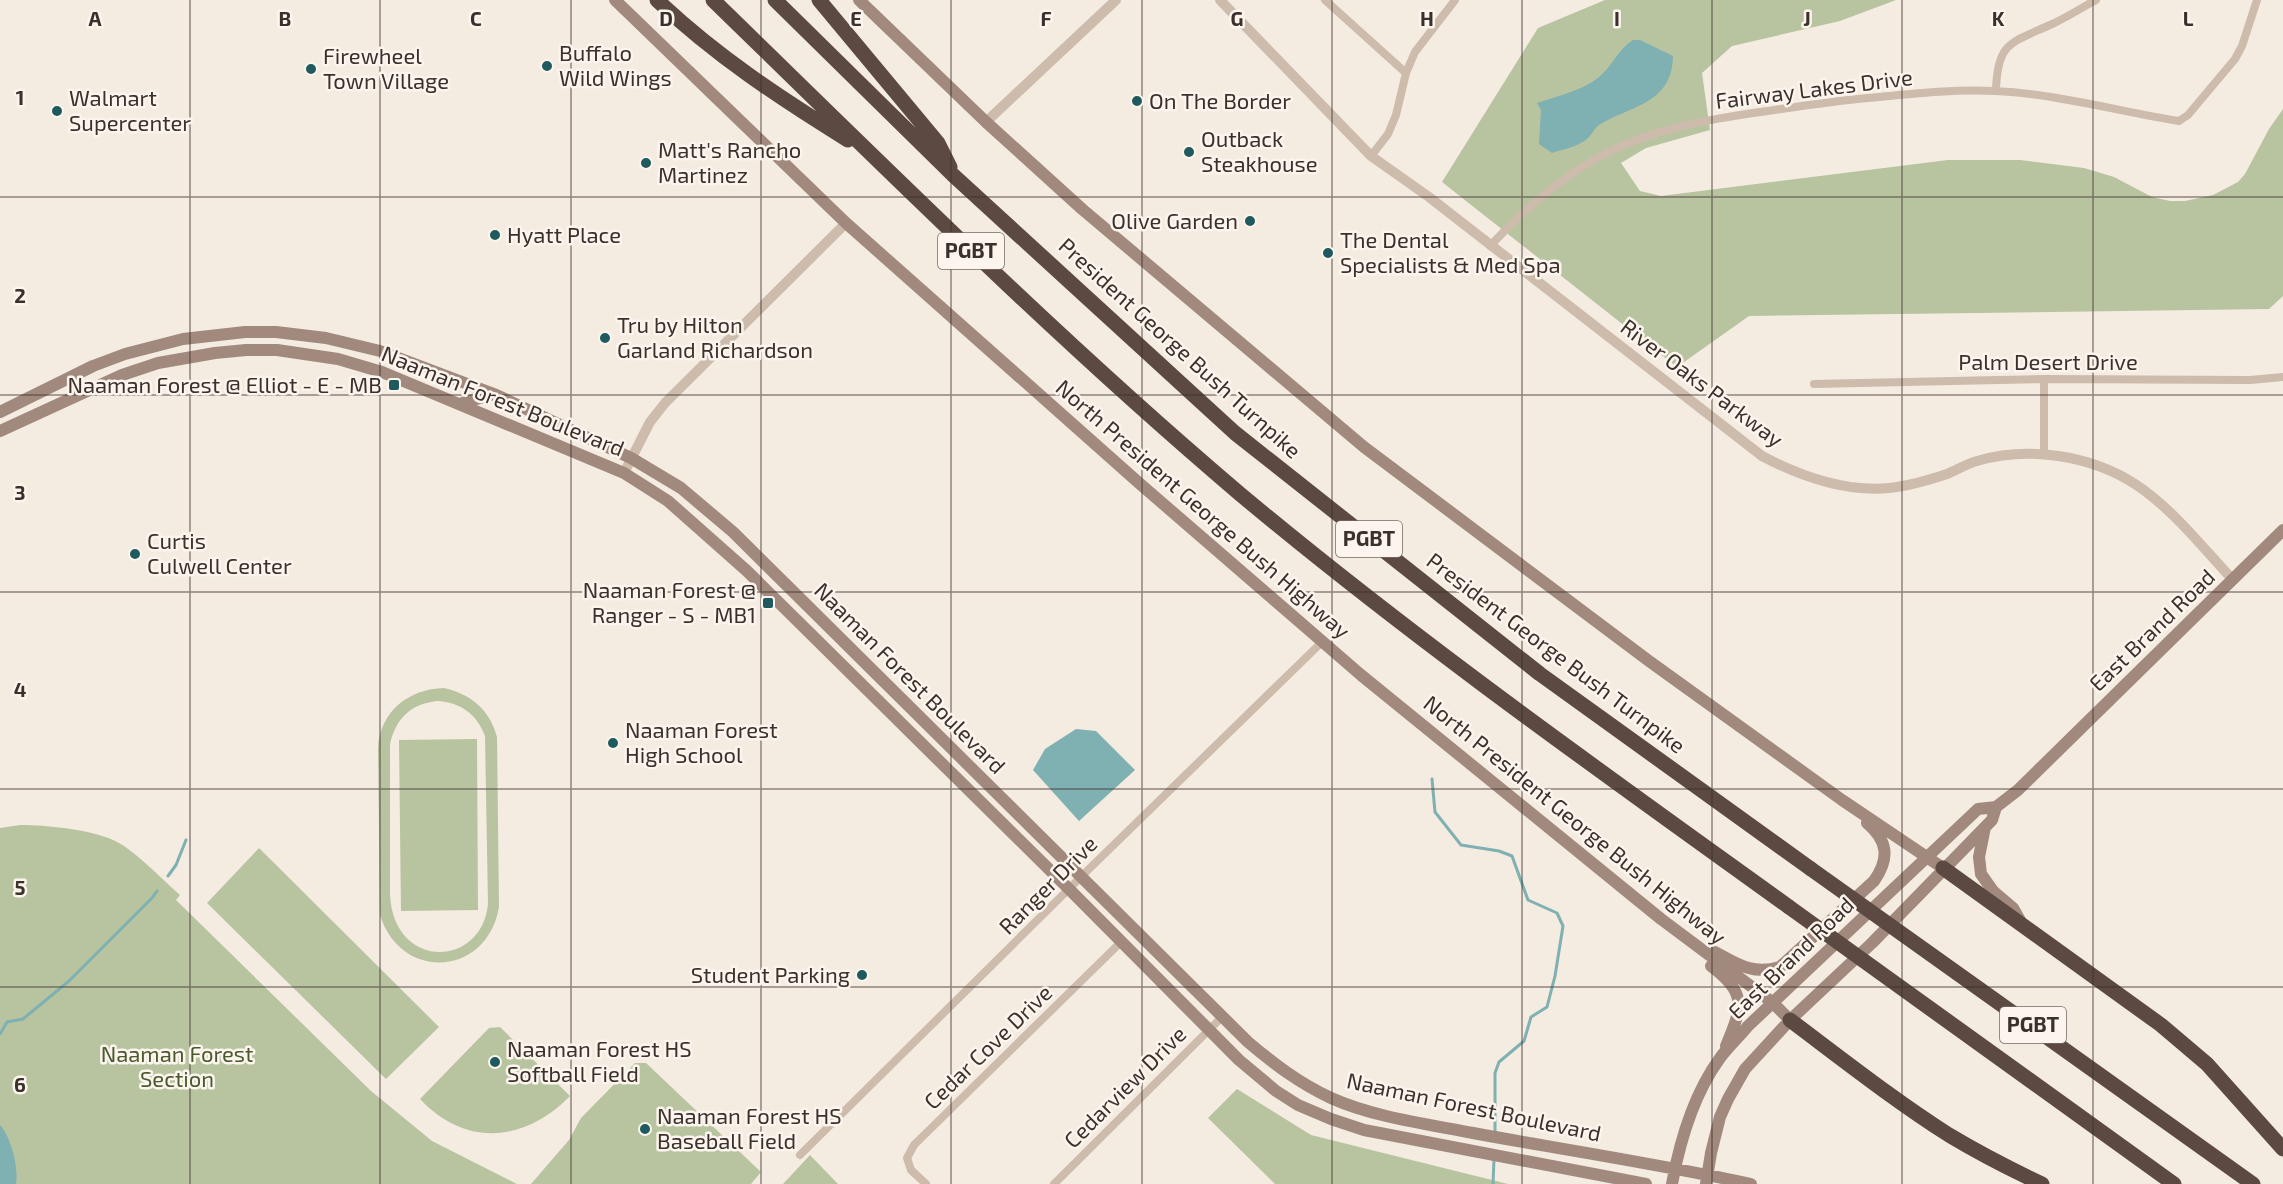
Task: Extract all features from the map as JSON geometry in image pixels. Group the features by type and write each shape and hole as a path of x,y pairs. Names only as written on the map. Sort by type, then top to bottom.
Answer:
{"highway":[{"path":"657,0 717,52 763,85 872,155"},
{"name":"PGBT","path":"713,0 1079,353 1277,524 1475,680 2174,1184"},
{"name":"President George Bush Turnpike","path":"775,0 953,175 1235,433 1540,674 2253,1184"},
{"path":"819,0 938,143 953,175"},
{"path":"1943,868 2161,1025 2207,1064 2283,1149"},
{"path":"1790,1020 1949,1135 2042,1184"}],"main road":[{"name":"North President George Bush Highway","path":"615,0 846,223 1139,483 1361,675 1661,919 1772,1002 1790,1020"},
{"path":"859,0 986,122 1119,242 1364,447 1649,661 1842,800 1943,868"},
{"name":"Naaman Forest Boulevard","path":"0,412 93,366 124,354 183,339 245,332 302,334 326,338 369,349 495,394 631,458 681,488 704,506 1223,1016 1280,1069 1305,1085 1333,1099 1366,1110 1542,1146 1675,1169 1707,1179 1751,1184"},
{"name":"Naaman Forest Boulevard","path":"0,431 122,375 158,363 246,350 302,352 338,359 382,372 624,473 668,501 749,573 1070,889 1239,1060 1276,1091 1298,1105 1361,1129 1646,1184"},
{"path":"459,404 495,394"},
{"name":"East Brand Road","path":"1672,1184 1682,1137 1692,1108 1722,1055 1772,1002 1978,809 1996,807 2018,790 2283,530"},
{"path":"749,573 763,562"},
{"path":"1661,919 1675,923 1716,952 1749,969 1764,972 1780,966 1874,881 1884,867 1885,852 1880,838 1874,829 1842,800"},
{"name":"East Brand Road","path":"1707,1179 1720,1117 1732,1090 1745,1069 1790,1020 1872,943 1992,820 1996,807"},
{"path":"1985,827 1979,857 1981,874 1993,891 2013,908 2023,925"},
{"path":"1661,919 1664,929 1734,986 1739,1000 1738,1010 1722,1055"},
{"path":"1361,1129 1366,1110"}],"street":[{"path":"986,122 1116,0"},
{"name":"River Oaks Parkway","path":"1220,0 1371,156 1429,197 1753,449 1786,469 1840,484 1862,488 1888,488 1913,484 1947,474 1976,461 2009,455 2044,454 2076,459 2135,484 2165,508 2234,580"},
{"path":"1325,0 1406,73"},
{"path":"1371,156 1388,135 1396,115 1406,73 1415,52 1455,0"},
{"path":"1996,91 1999,60 2014,40 2052,24 2096,0"},
{"name":"Fairway Lakes Drive","path":"1490,246 1529,206 1594,160 1637,139 1678,126 1728,116 1828,102 1933,92 1996,91 2077,101 2179,121 2188,115 2235,59 2242,46 2257,0"},
{"path":"624,473 650,422 665,403 846,223"},
{"name":"Palm Desert Drive","path":"1814,384 2044,379 2250,381 2283,377"},
{"path":"2044,379 2044,454"},
{"name":"Ranger Drive","path":"800,1155 1323,641"},
{"name":"Cedar Cove Drive","path":"926,1184 911,1170 907,1158 914,1145 1122,941"},
{"name":"Cedarview Drive","path":"1054,1184 1223,1016"}],"green space":[{"path":"1605,0 1896,0 1840,21 1732,46 1702,73 1710,130 1646,148 1621,163 1640,191 1661,196 1948,160 2020,160 2084,168 2114,177 2152,197 2170,201 2185,201 2213,195 2238,182 2283,109 2283,296 2269,309 1749,316 1677,367 1442,182 1538,28"},
{"path":"444,688 471,699 490,719 497,737 499,907 491,930 478,947 462,958 443,962 424,960 406,952 391,937 380,915 378,748 380,735 384,723 399,704 431,689","holes":["437,701 467,711 477,721 485,736 488,904 482,925 471,940 455,949 438,952 421,948 406,937 395,920 390,895 390,744 396,727 412,709"]},
{"path":"477,739 478,910 401,911 399,740"},
{"name":"Naaman Forest Section","path":"20,825 59,827 89,832 124,846 180,895 176,900 371,1091 432,1141 517,1184 0,1184 0,828"},
{"path":"259,848 439,1027 386,1079 207,903"},
{"name":"Naaman Forest HS Softball Field","path":"500,1027 570,1096 553,1111 534,1123 515,1130 495,1133 476,1132 457,1126 438,1115 420,1099 489,1028"},
{"name":"Naaman Forest HS Baseball Field","path":"635,1063 646,1063 761,1172 751,1184 531,1184 569,1140 581,1118"},
{"path":"1237,1089 1311,1135 1508,1184 1275,1184 1208,1118"},
{"path":"810,1155 838,1184 783,1184"}],"water":[{"path":"1633,40 1640,40 1673,56 1671,72 1666,84 1658,94 1599,125 1587,139 1575,146 1552,153 1539,144 1541,110 1537,103 1591,83 1603,74 1623,48"},
{"path":"1076,729 1096,731 1135,770 1079,821 1033,770 1045,749"},
{"path":"0,1125 8,1137 13,1153 16,1184 0,1184"}],"waterway":[{"path":"1432,779 1435,812 1461,845 1499,851 1512,856 1528,900 1557,913 1563,926 1555,976 1547,1007 1531,1017 1524,1041 1499,1062 1495,1073 1495,1134"},
{"path":"168,876 176,865 186,840"},
{"path":"0,1034 7,1022 23,1019 69,981 157,891"},
{"path":"1493,1184 1494,1159"}],"place":[{"name":"Buffalo Wild Wings","path":"547,66"},
{"name":"Firewheel Town Village","path":"311,69"},
{"name":"On The Border","path":"1137,101"},
{"name":"Walmart Supercenter","path":"57,111"},
{"name":"Outback Steakhouse","path":"1189,152"},
{"name":"Matt's Rancho Martinez","path":"646,163"},
{"name":"Olive Garden","path":"1250,221"},
{"name":"Hyatt Place","path":"495,235"},
{"name":"The Dental Specialists & Med Spa","path":"1328,253"},
{"name":"Tru by Hilton Garland Richardson","path":"605,338"},
{"name":"Naaman Forest @ Elliot - E - MB","path":"394,385"},
{"name":"Curtis Culwell Center","path":"135,554"},
{"name":"Naaman Forest @ Ranger - S - MB1","path":"768,603"},
{"name":"Naaman Forest High School","path":"613,743"},
{"name":"Student Parking","path":"862,975"},
{"name":"Naaman Forest HS Softball Field","path":"495,1062"},
{"name":"Naaman Forest HS Baseball Field","path":"645,1129"}]}
